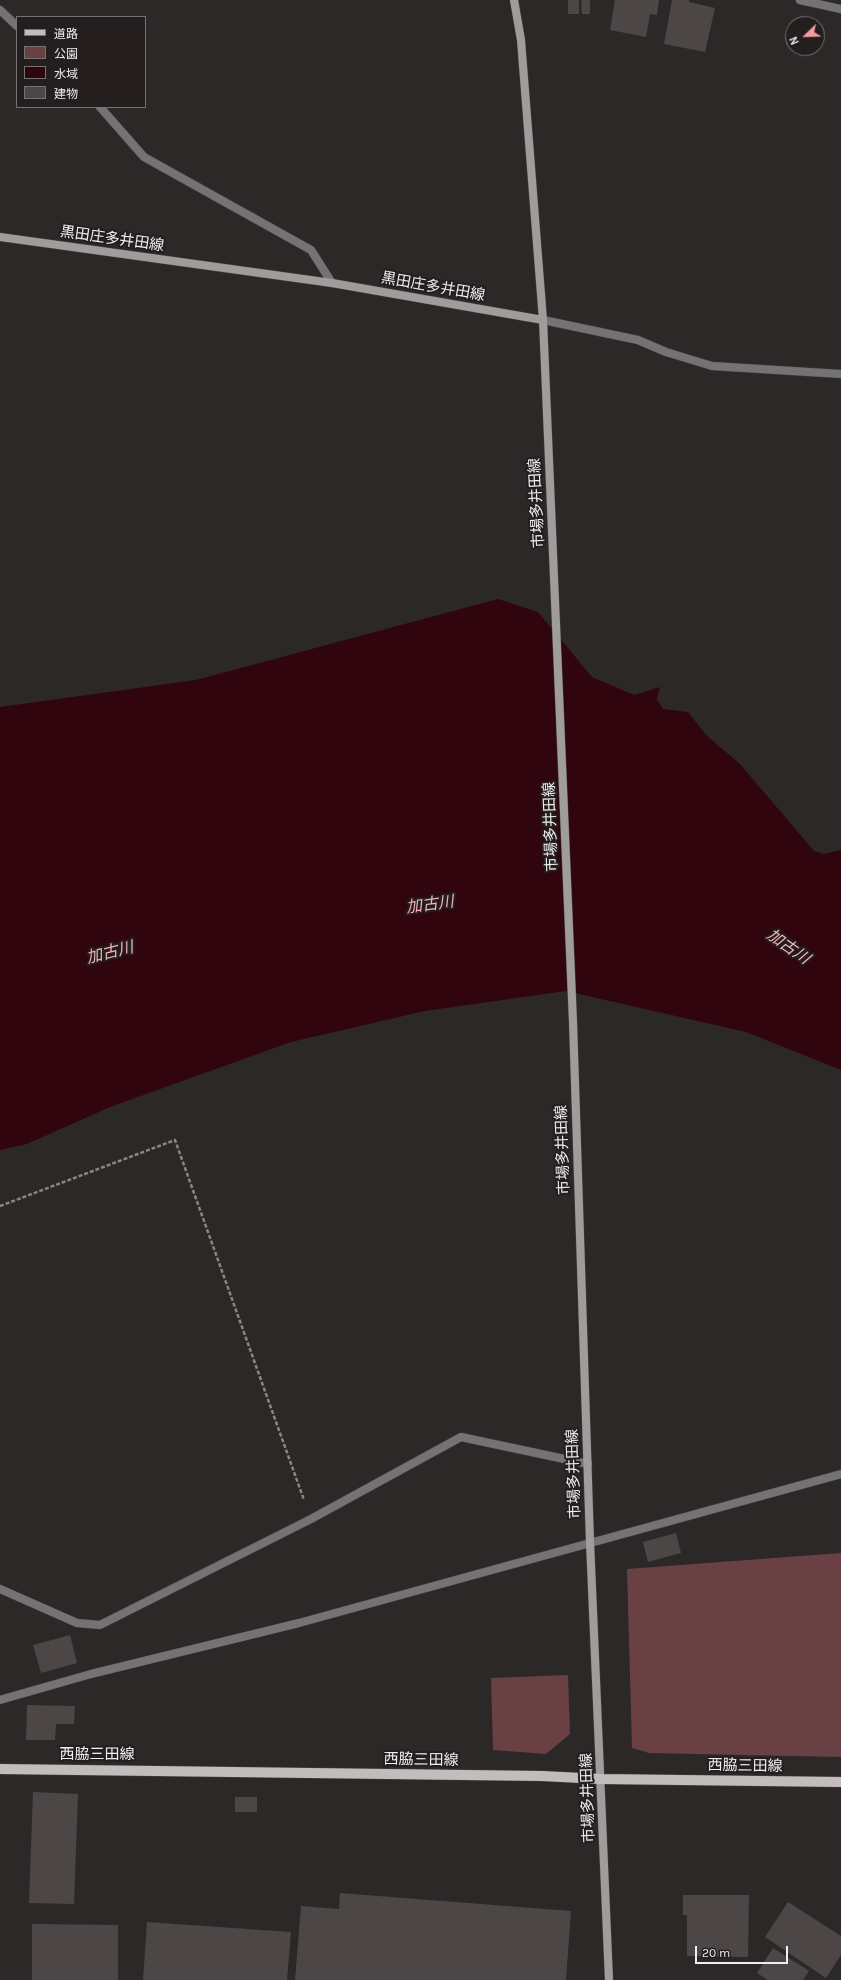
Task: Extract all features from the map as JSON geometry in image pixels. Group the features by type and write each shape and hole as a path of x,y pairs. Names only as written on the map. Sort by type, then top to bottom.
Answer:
{"main road":[{"path":"514,0 521,40 543,320"},
{"name":"黒田庄多井田線","path":"0,237 332,283 543,320"},
{"name":"市場多井田線","path":"543,320 573,1022 590,1542 609,1980"},
{"name":"西脇三田線","path":"0,1769 542,1776 601,1779 841,1782"}],"street":[{"path":"800,0 841,10"},
{"path":"0,10 16,25"},
{"path":"101,108 144,157 311,250 332,283"},
{"path":"543,320 638,340 666,352 712,366 841,374"},
{"path":"0,1589 77,1623 100,1625 311,1519 461,1437 588,1464"},
{"path":"0,1700 91,1674 299,1623 841,1474"}],"path":[{"path":"0,1206 175,1140 311,1519"}],"green space":[{"path":"841,1553 841,1757 649,1753 632,1748 627,1569"},
{"path":"568,1675 570,1734 546,1754 493,1750 491,1678"}],"water":[{"name":"加古川","path":"498,599 538,612 592,677 634,695 660,687 657,699 663,709 688,712 706,735 740,764 814,851 824,854 841,850 841,1070 746,1032 566,991 425,1011 291,1042 110,1107 27,1144 0,1150 0,707 196,680"}],"building":[{"path":"568,0 579,0 579,14 568,14"},
{"path":"581,0 590,0 590,14 582,14"},
{"path":"615,0 659,0 657,15 650,14 646,37 610,30"},
{"path":"672,0 689,0 689,2 715,8 705,52 664,44"},
{"path":"676,1533 681,1553 648,1562 643,1542"},
{"path":"70,1635 77,1663 41,1673 33,1645"},
{"path":"27,1705 75,1706 74,1724 56,1724 55,1740 26,1740"},
{"path":"33,1792 78,1794 74,1904 29,1903"},
{"path":"235,1797 257,1797 257,1812 235,1812"},
{"path":"340,1893 571,1911 566,1980 295,1980 301,1906 339,1909"},
{"path":"683,1895 749,1895 748,1957 687,1956 687,1915 683,1915"},
{"path":"788,1902 841,1936 841,1955 826,1978 765,1937"},
{"path":"147,1922 291,1932 287,1980 143,1980"},
{"path":"32,1924 118,1925 118,1980 32,1980"},
{"path":"773,1948 809,1971 803,1980 768,1980 757,1973"}]}
